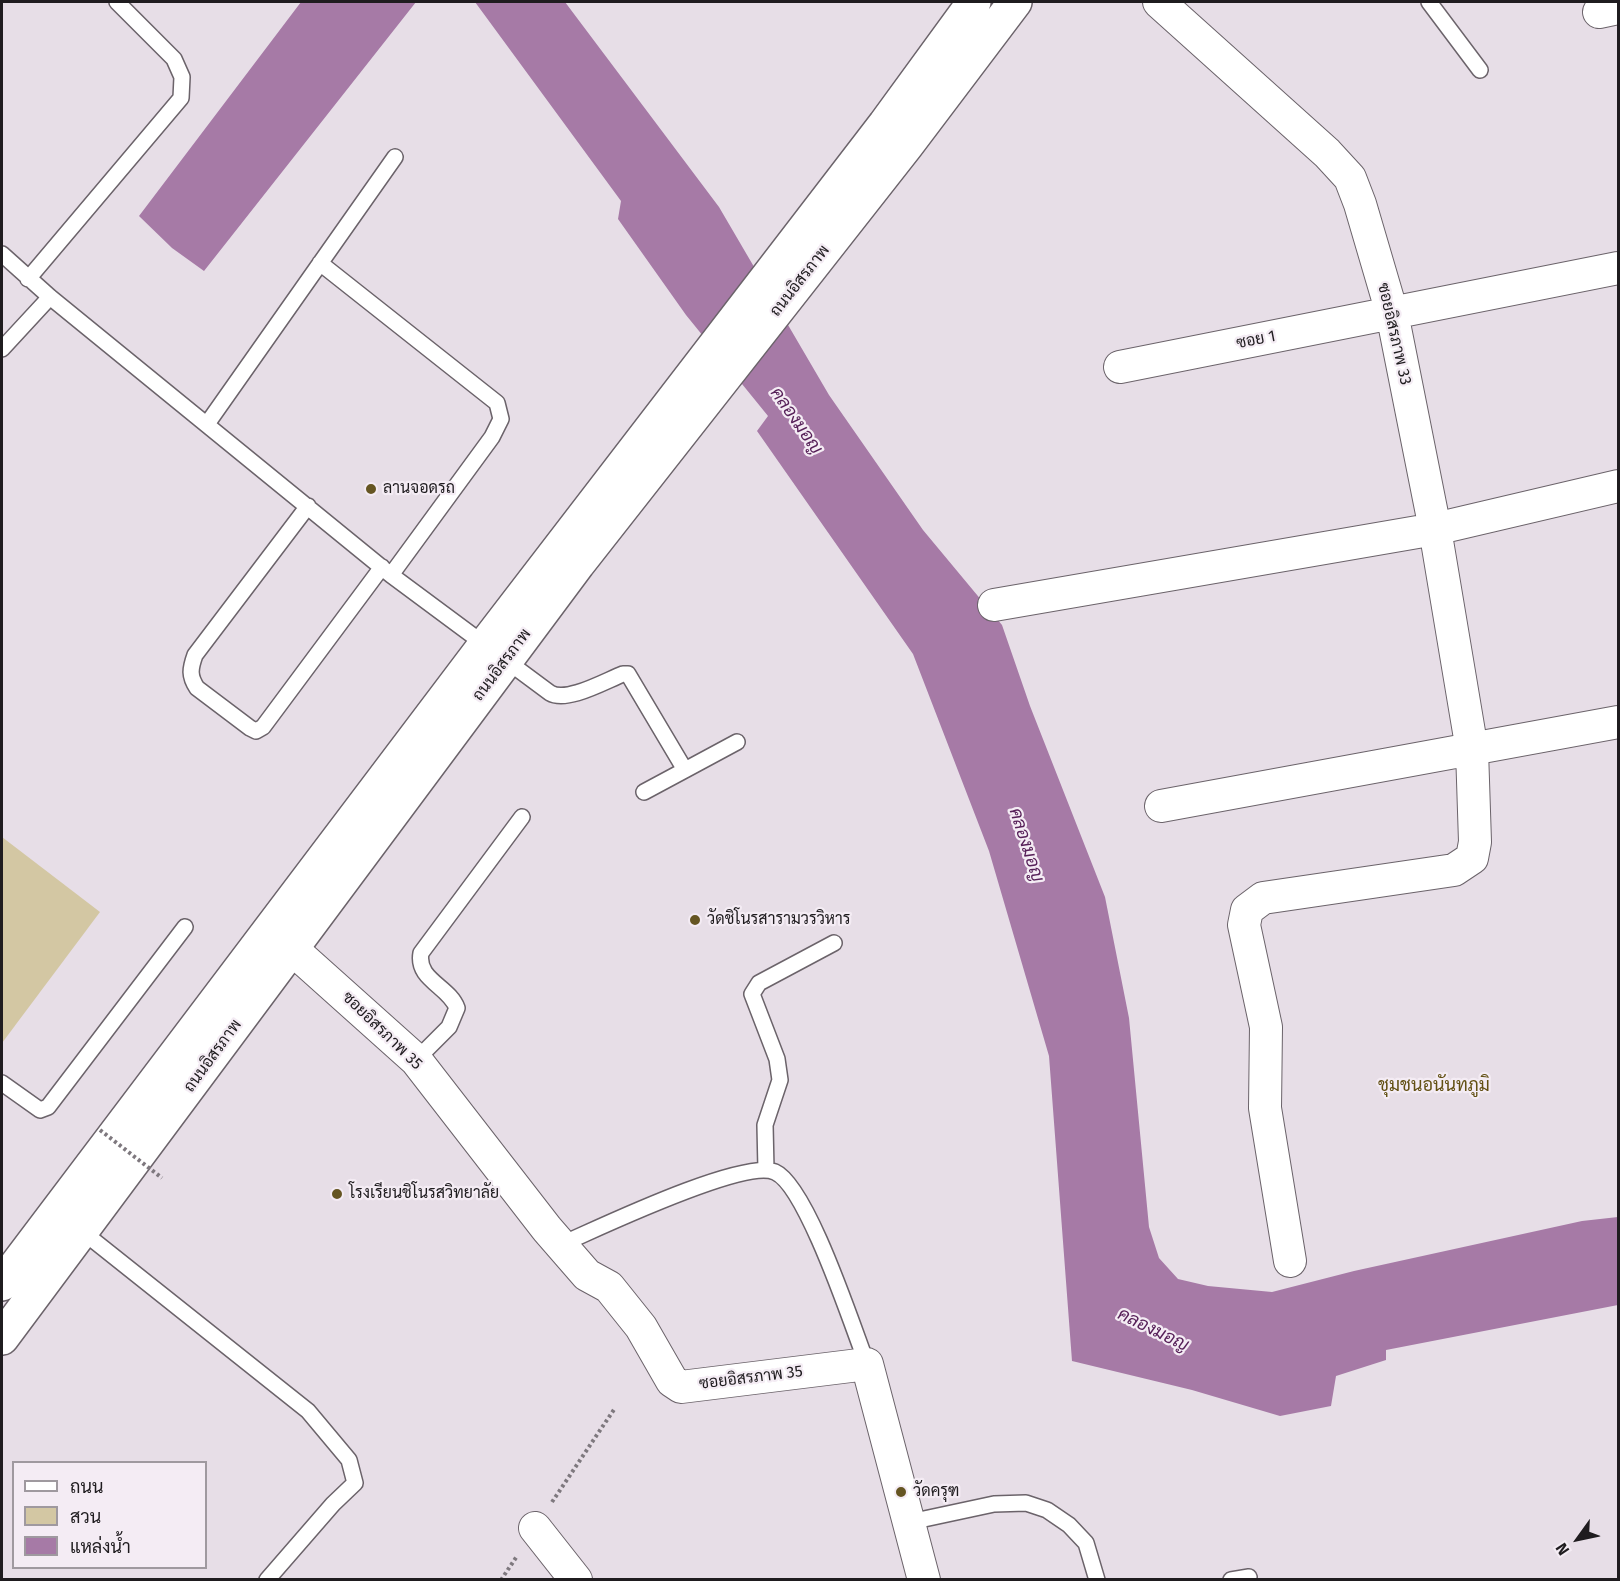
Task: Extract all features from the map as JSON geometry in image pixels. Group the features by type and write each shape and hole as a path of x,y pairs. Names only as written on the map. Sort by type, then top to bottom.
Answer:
{"main road":[{"path":"896,135 974,2"},
{"name":"ถนนอิสรภาพ","path":"2,1338 292,949 495,653 569,555 896,135 1015,2"},
{"path":"2,1284 495,653"}],"street":[{"name":"ซอยอิสรภาพ 33","path":"1159,2 1318,145 1350,178 1360,204 1392,313 1435,529 1472,750 1475,842 1472,858 1466,865 1454,870 1419,876 1263,898 1247,910 1244,925 1266,1027 1265,1108 1290,1261"},
{"name":"ซอย 1","path":"1120,367 1618,268"},
{"path":"994,605 1435,529 1618,486"},
{"path":"1161,806 1618,722"},
{"name":"ซอยอิสรภาพ 35","path":"292,949 416,1060 587,1275 609,1287 641,1327 672,1382 681,1387 867,1364"},
{"path":"867,1364 924,1580"},
{"path":"535,1528 576,1580"}],"lane":[{"path":"28,279 181,98 182,77 174,59 117,2"},
{"path":"1429,2 1480,70"},
{"path":"207,424 395,157"},
{"path":"2,254 28,279 387,571 556,697 570,695 628,674 685,770"},
{"path":"308,506 195,655 190,670 191,679 212,700 256,730 263,727 387,571 492,437 501,419 497,403 320,263"},
{"path":"2,349 50,297"},
{"path":"644,792 737,742"},
{"path":"416,1060 449,1027 457,1008 454,1001 423,970 421,952 522,817"},
{"path":"2,1083 40,1110 48,1107 186,927"},
{"path":"766,1170 765,1125 780,1080 777,1059 752,994 759,983 834,942"},
{"path":"557,1239 569,1240 682,1193 734,1175 766,1170 781,1176 796,1193 819,1241 867,1364"},
{"path":"83,1232 308,1411 349,1460 355,1483 333,1504 267,1580"},
{"path":"910,1522 994,1504 1026,1503 1047,1510 1069,1525 1086,1543 1097,1580"},
{"path":"1231,1580 1249,1577"}],"path":[{"path":"100,1130 162,1178"},
{"path":"501,1580 615,1408"}],"green space":[{"path":"2,837 100,912 2,1043"}],"water":[{"path":"301,2 416,2 204,271 172,248 139,216"},
{"name":"คลองมอญ","path":"475,2 565,2 719,207 829,395 923,530 1002,625 1030,706 1105,897 1129,1018 1149,1227 1159,1258 1178,1279 1208,1286 1272,1292 1354,1271 1582,1221 1618,1217 1618,1305 1386,1350 1386,1360 1336,1376 1331,1406 1280,1416 1192,1390 1072,1361 1049,1056 989,851 913,654 757,431 768,416 686,315 618,219 621,201"}],"place":[{"name":"ลานจอดรถ","path":"371,489"},
{"name":"วัดชิโนรสารามวรวิหาร","path":"695,920"},
{"name":"โรงเรียนชิโนรสวิทยาลัย","path":"337,1194"},
{"name":"วัดครุฑ","path":"901,1492"}],"district":[{"name":"ชุมชนอนันทภูมิ","path":"1434,1086"}]}
